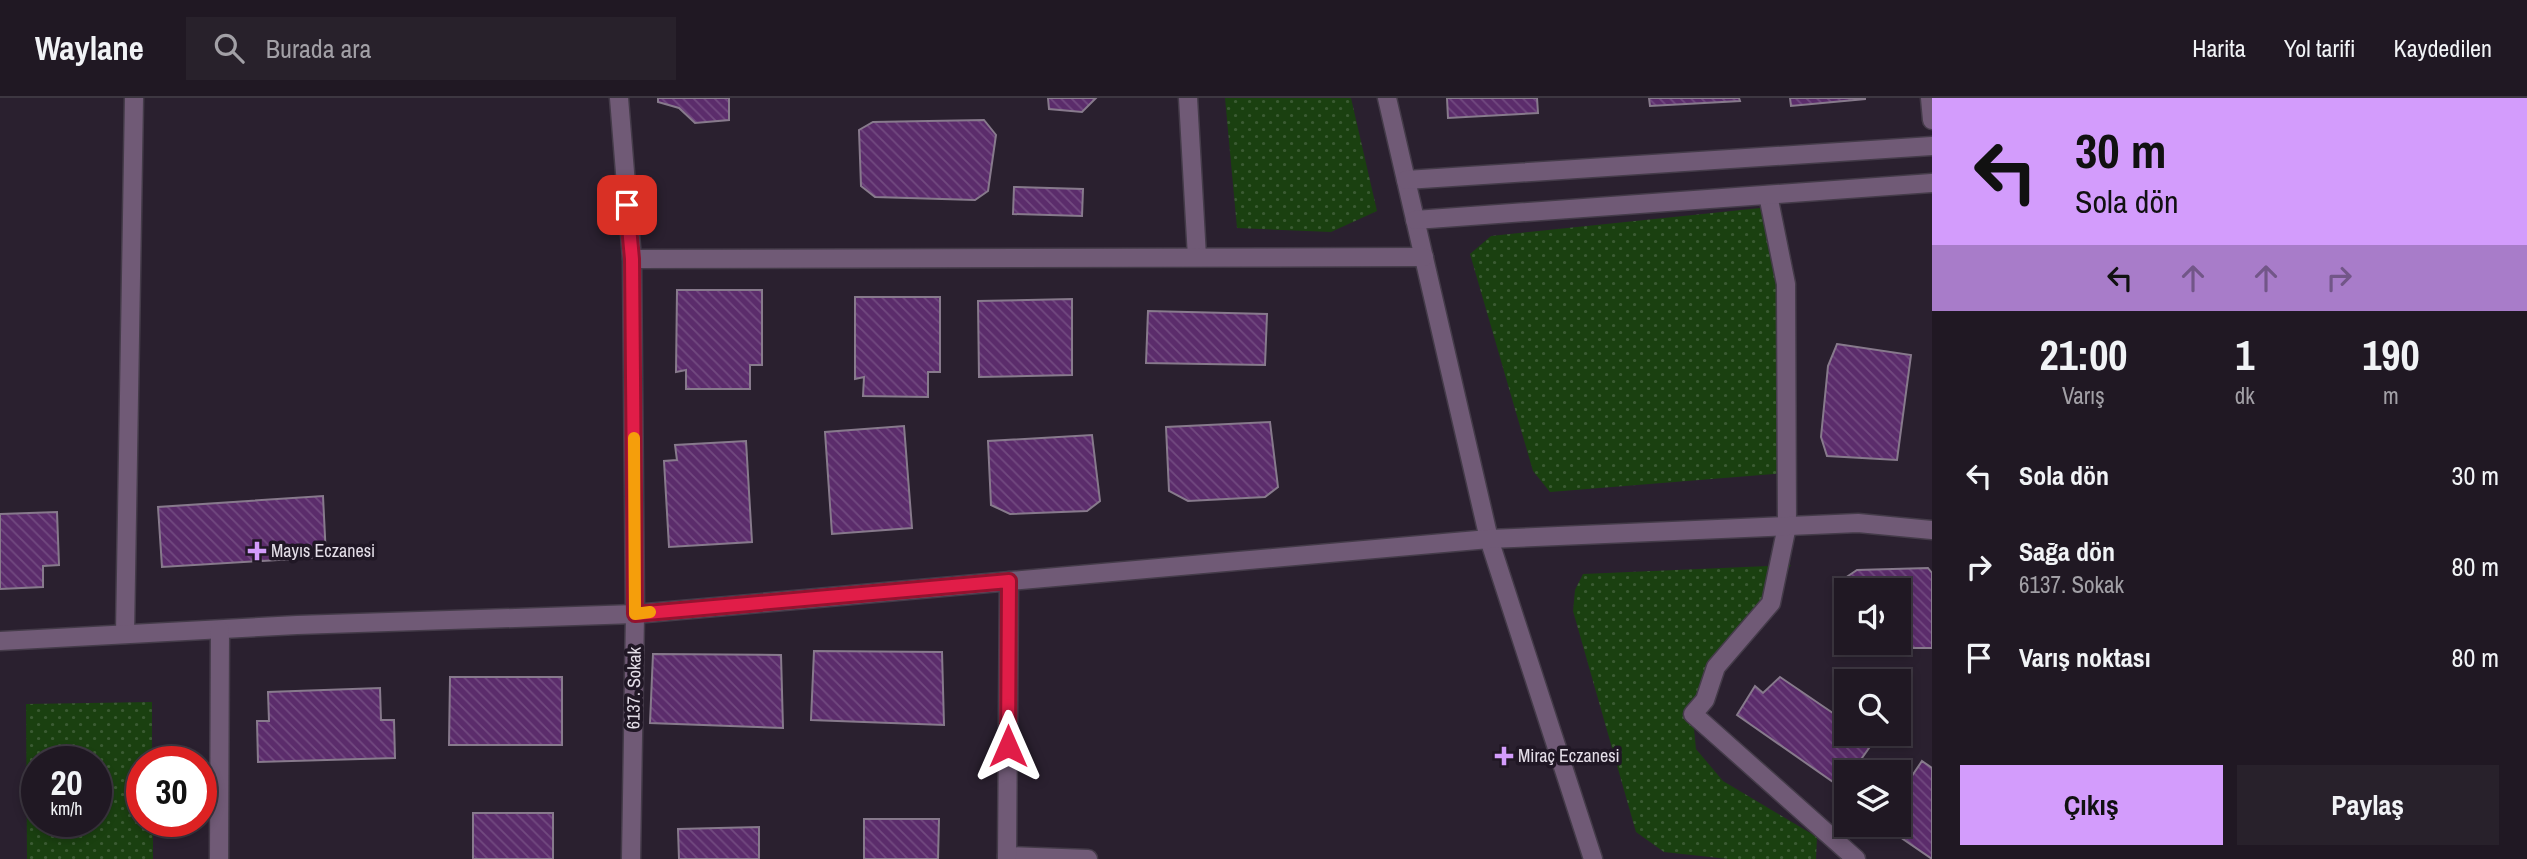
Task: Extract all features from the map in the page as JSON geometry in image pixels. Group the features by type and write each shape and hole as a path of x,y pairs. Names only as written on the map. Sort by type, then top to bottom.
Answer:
{"street":[{"path":"125,634 134,98"},
{"name":"6137. Sokak","path":"618,98 632,259 635,614 631,859"},
{"path":"1188,98 1197,257"},
{"path":"1387,98 1489,539 1593,859"},
{"path":"1930,98 1932,120"},
{"path":"1406,180 1932,146"},
{"path":"1415,220 1932,183"},
{"path":"1768,195 1786,284 1787,526 1772,603 1716,667 1705,700 1693,714 1856,859"},
{"path":"632,259 1424,257"},
{"path":"0,641 297,625 635,614 1489,539 1858,523 1932,530"},
{"path":"1009,581 1007,857 1088,859"},
{"path":"219,859 220,630"}],"green space":[{"path":"1225,98 1351,98 1377,211 1331,232 1237,228"},
{"path":"1770,207 1786,242 1797,472 1550,492 1533,471 1470,254 1491,236"},
{"path":"1791,565 1692,709 1696,749 1723,781 1817,837 1816,859 1728,859 1664,852 1636,832 1573,611 1575,590 1583,574"},
{"path":"152,702 152,746 126,746 126,837 153,837 153,859 27,859 27,837 112,837 112,746 26,746 26,704"}],"building":[{"path":"658,98 729,98 729,120 695,123 679,108 658,102"},
{"path":"1048,98 1096,98 1082,112 1049,109"},
{"path":"1447,98 1537,98 1538,113 1448,118"},
{"path":"1649,98 1739,98 1740,101 1650,106"},
{"path":"1790,98 1865,98 1865,99 1791,106"},
{"path":"984,120 996,135 988,191 975,200 875,197 861,186 859,130 873,122"},
{"path":"1014,187 1083,189 1082,216 1013,214"},
{"path":"677,290 762,290 762,365 750,365 750,389 686,389 686,370 676,372"},
{"path":"855,297 940,297 940,372 928,372 928,397 863,396 864,377 855,379"},
{"path":"1072,299 1072,375 979,377 978,301"},
{"path":"1148,311 1267,314 1265,365 1146,363"},
{"path":"1837,344 1911,355 1897,460 1827,456 1821,437 1828,366"},
{"path":"1270,422 1278,487 1265,497 1188,501 1169,491 1166,427"},
{"path":"904,426 912,528 832,534 825,432"},
{"path":"1092,435 1100,501 1087,511 1010,514 991,505 988,441"},
{"path":"746,441 752,542 669,547 664,461 677,460 675,445"},
{"path":"323,496 326,557 162,567 158,507"},
{"path":"57,512 59,565 43,566 43,587 0,589 0,514"},
{"path":"1928,568 1932,573 1932,648 1911,648 1911,578 1845,578 1857,570"},
{"path":"814,651 942,652 944,725 811,720"},
{"path":"653,654 781,655 783,728 650,723"},
{"path":"450,677 562,677 562,745 449,745"},
{"path":"1780,677 1834,714 1834,746 1870,746 1862,758 1865,760 1834,760 1834,783 1737,715 1755,686 1763,693"},
{"path":"380,688 381,720 394,720 395,758 258,762 257,721 269,721 268,692"},
{"path":"1922,761 1932,768 1932,859 1900,837 1911,837 1911,777"},
{"path":"473,813 553,813 553,859 473,859"},
{"path":"864,819 939,819 938,859 864,859"},
{"path":"759,827 759,859 679,859 678,829"}],"slow traffic":[{"path":"634,438 635,614 650,612"}],"place":[{"name":"Mayıs Eczanesi","path":"257,551"},
{"name":"Miraç Eczanesi","path":"1504,756"}],"route":[{"path":"627,205 632,259 635,614 1009,581 1008,746"}]}
